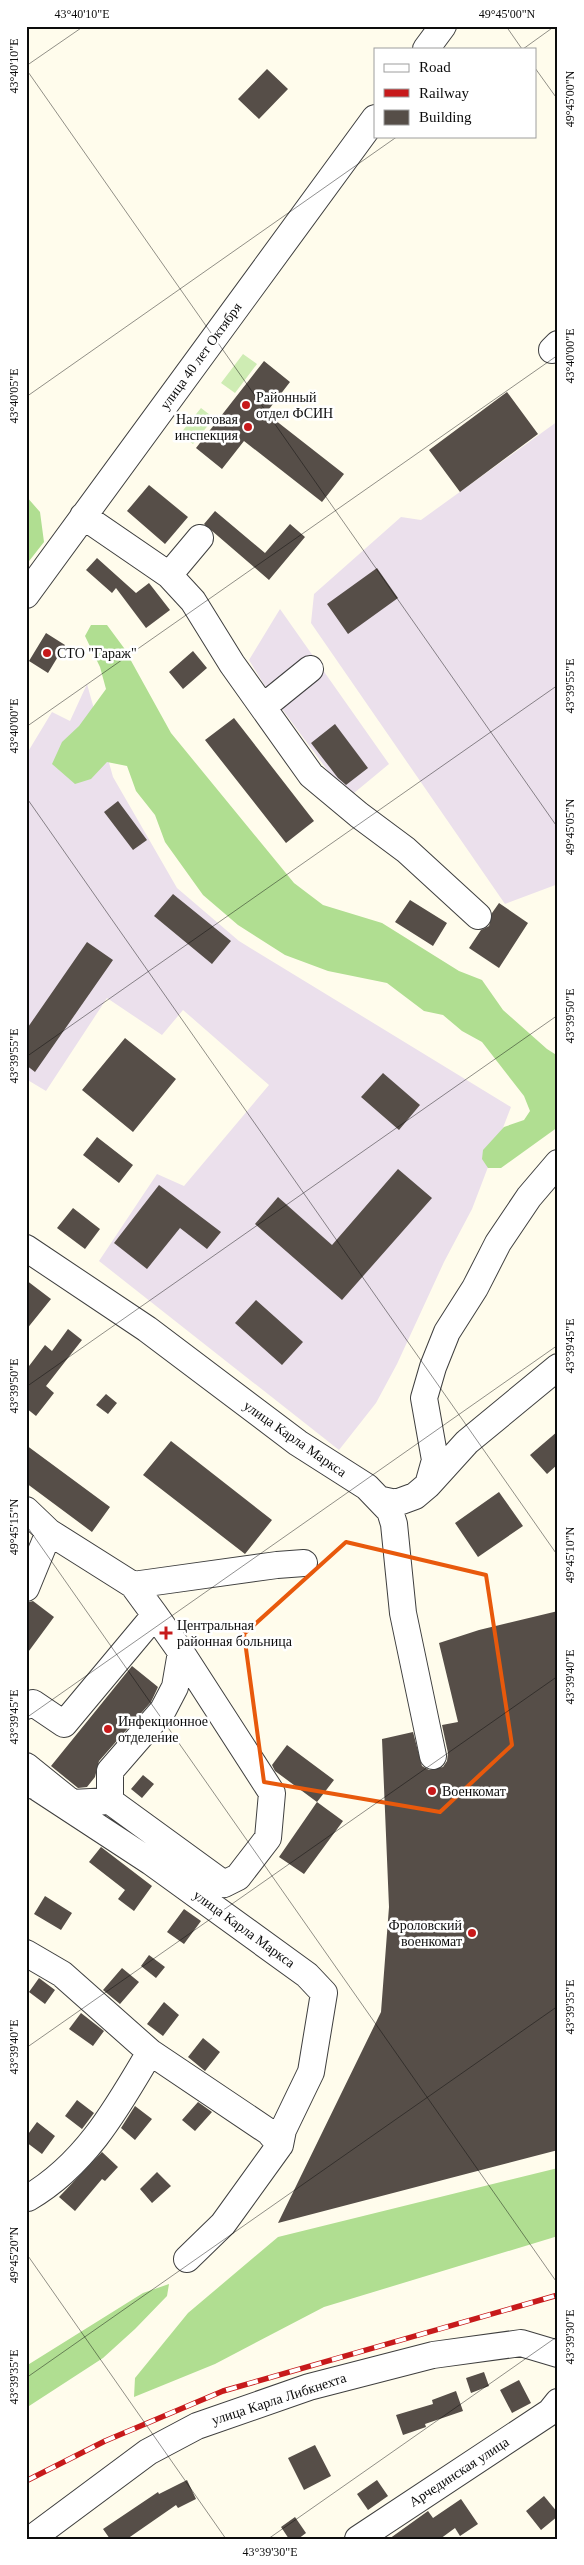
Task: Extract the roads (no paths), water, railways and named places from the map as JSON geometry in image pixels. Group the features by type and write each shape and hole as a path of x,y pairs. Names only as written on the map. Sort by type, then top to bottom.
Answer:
{"street":[{"path":"427,48 443,26"},
{"name":"улица 40 лет Октября","path":"26,595 374,119"},
{"path":"83,516 169,574 194,601 232,664 311,775 359,815 406,850 478,916"},
{"path":"169,574 200,538"},
{"path":"263,707 310,669"},
{"path":"428,1485 435,1460 424,1398 447,1332 475,1288 498,1243 528,1197 558,1163"},
{"name":"улица Карла Маркса","path":"26,1248 147,1329 298,1443 367,1488 382,1500 390,1511 394,1524 403,1613 432,1756"},
{"path":"382,1500 396,1504 416,1496 467,1442 558,1367"},
{"path":"26,1510 49,1532 133,1585 181,1652 272,1792 268,1838 238,1876 224,1884 110,1801 72,1803 26,1766"},
{"path":"26,1588 49,1532"},
{"path":"133,1585 304,1563"},
{"path":"26,1706 33,1703 64,1724 155,1615"},
{"path":"110,1801 110,1771 163,1710 175,1687 181,1652"},
{"name":"улица Карла Маркса","path":"26,1784 35,1786 151,1862 307,1975 324,1993 311,2072 283,2130 280,2145 223,2224 187,2259"},
{"path":"26,1953 62,1974 150,2052 269,2132 280,2145"},
{"path":"26,2196 28,2198 52,2184 96,2138 150,2052"},
{"name":"улица Карла Либкнехта","path":"31,2539 148,2452 197,2426 309,2387 433,2356 521,2343 558,2354"},
{"name":"Арчединская улица","path":"358,2539 550,2412 558,2402"}],"railway":[{"path":"26,2481 105,2441 223,2391 558,2295"}],"place":[{"name":"Районный отдел ФСИН","path":"246,405"},
{"name":"Налоговая инспекция","path":"248,427"},
{"name":"СТО \"Гараж\"","path":"47,653"},
{"name":"Центральная районная больница","path":"166,1633"},
{"name":"Инфекционное отделение","path":"108,1729"},
{"name":"Военкомат","path":"432,1791"},
{"name":"Фроловский военкомат","path":"472,1933"}]}
